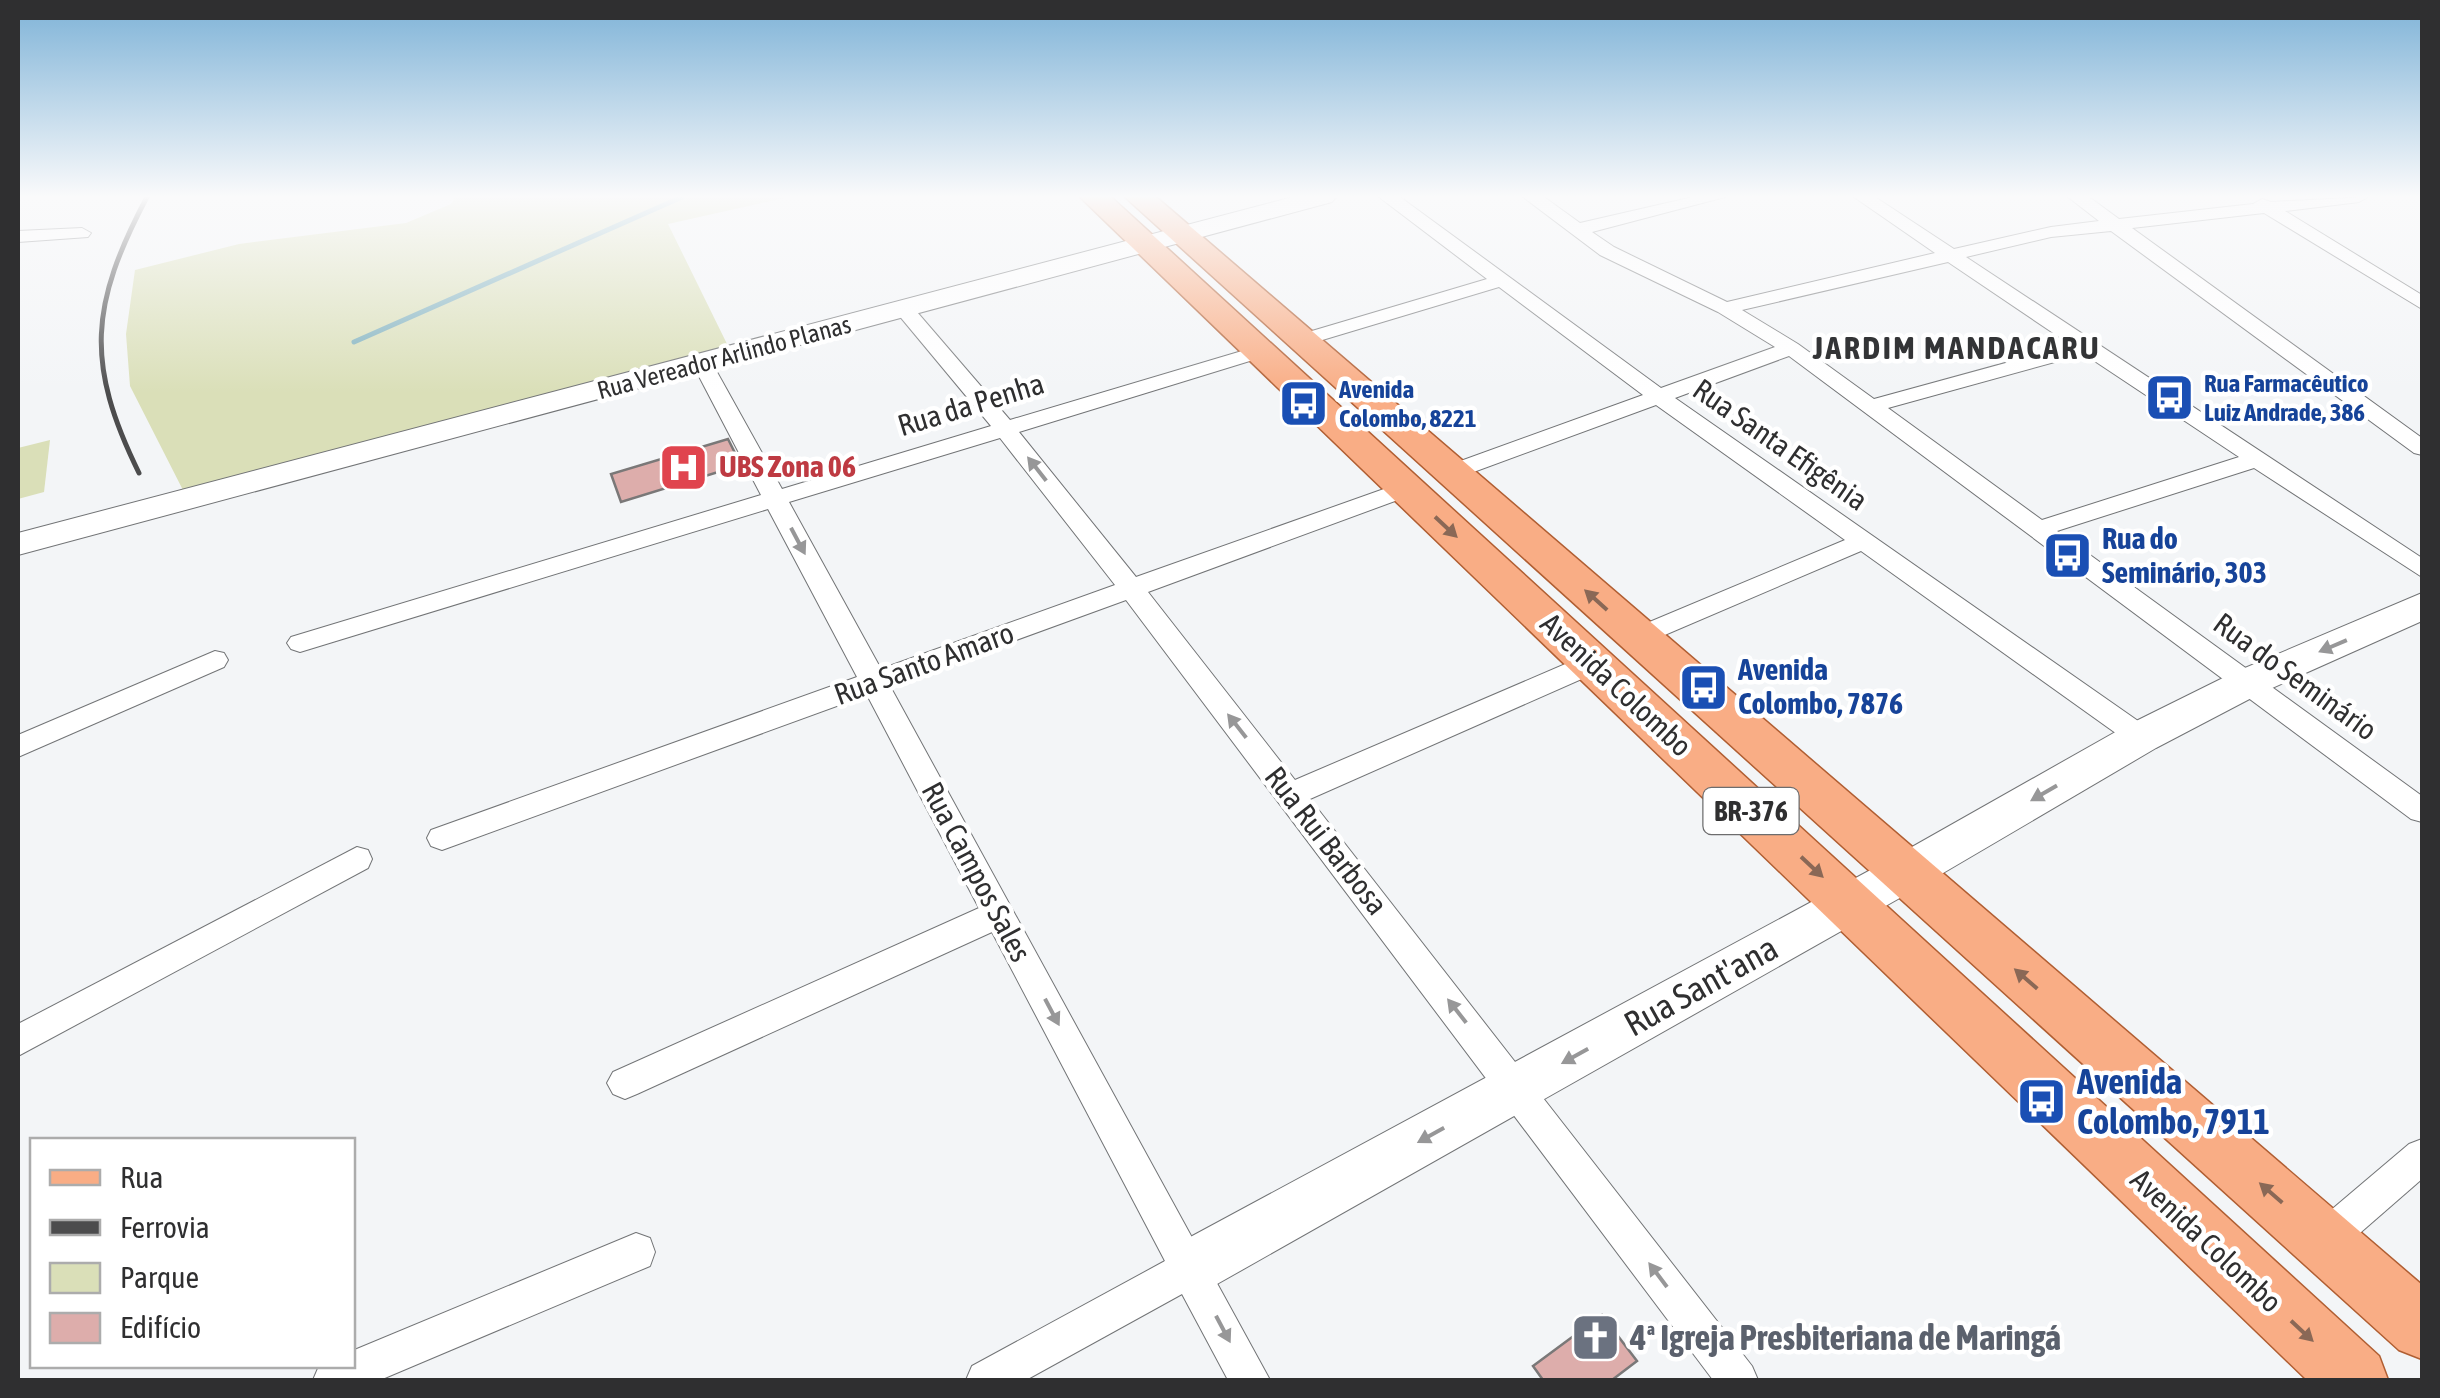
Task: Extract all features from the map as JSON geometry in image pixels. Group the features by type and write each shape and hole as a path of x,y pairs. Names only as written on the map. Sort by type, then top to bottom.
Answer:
{"main road":[{"name":"Avenida Colombo","path":"1189,262 1349,408 1452,472 2422,1327"},
{"name":"Avenida Colombo","path":"1349,408 1406,489 2355,1380"}],"street":[{"name":"Rua Vereador Arlindo Planas","path":"18,544 1080,262"},
{"name":"Rua Santa Efigênia","path":"1478,262 1657,395 2141,737"},
{"name":"Rua do Seminário","path":"1627,262 1725,308 1790,348 2422,811"},
{"path":"1725,308 1913,262"},
{"path":"1959,262 2422,568"},
{"path":"2166,262 2422,448"},
{"path":"2355,262 2422,304"},
{"name":"Rua da Penha","path":"300,643 1503,280"},
{"name":"Rua Rui Barbosa","path":"904,309 1005,428 1131,588 1738,1380"},
{"path":"1872,406 2086,346"},
{"path":"1452,472 1790,348"},
{"name":"Rua Campos Sales","path":"702,363 1250,1380"},
{"path":"2038,529 2257,458"},
{"name":"Rua Santo Amaro","path":"442,838 1406,489"},
{"path":"1637,637 1864,540"},
{"name":"Rua Sant'ana","path":"986,1380 1905,873 2141,737 2247,682 2422,606"},
{"path":"18,748 215,660"},
{"path":"1290,795 1593,663"},
{"path":"18,1041 358,859"},
{"path":"625,1083 999,914"},
{"path":"2324,1240 2422,1156"},
{"path":"332,1380 636,1252"}],"green space":[{"path":"166,262 687,262 729,348 187,498 130,386 126,334 135,270"},
{"path":"50,440 44,492 18,499 18,448"}],"building":[{"name":"UBS Zona 06","path":"728,439 741,465 621,502 611,474"},
{"name":"4ª Igreja Presbiteriana de Maringá","path":"1602,1315 1637,1361 1612,1380 1543,1380 1533,1366"}],"waterway":[{"path":"354,342 534,262"}],"railway":[{"path":"117,262 105,303 101,334 103,366 109,399 139,473"}],"place":[{"name":"Rua Farmacêutico Luiz Andrade, 386","path":"2169,397"},
{"name":"Avenida Colombo, 8221","path":"1304,403"},
{"name":"UBS Zona 06","path":"684,467"},
{"name":"Rua do Seminário, 303","path":"2067,556"},
{"name":"Avenida Colombo, 7876","path":"1703,687"},
{"name":"Avenida Colombo, 7911","path":"2042,1102"},
{"name":"4ª Igreja Presbiteriana de Maringá","path":"1595,1338"}],"district":[{"name":"JARDIM MANDACARU","path":"1957,348"}]}
